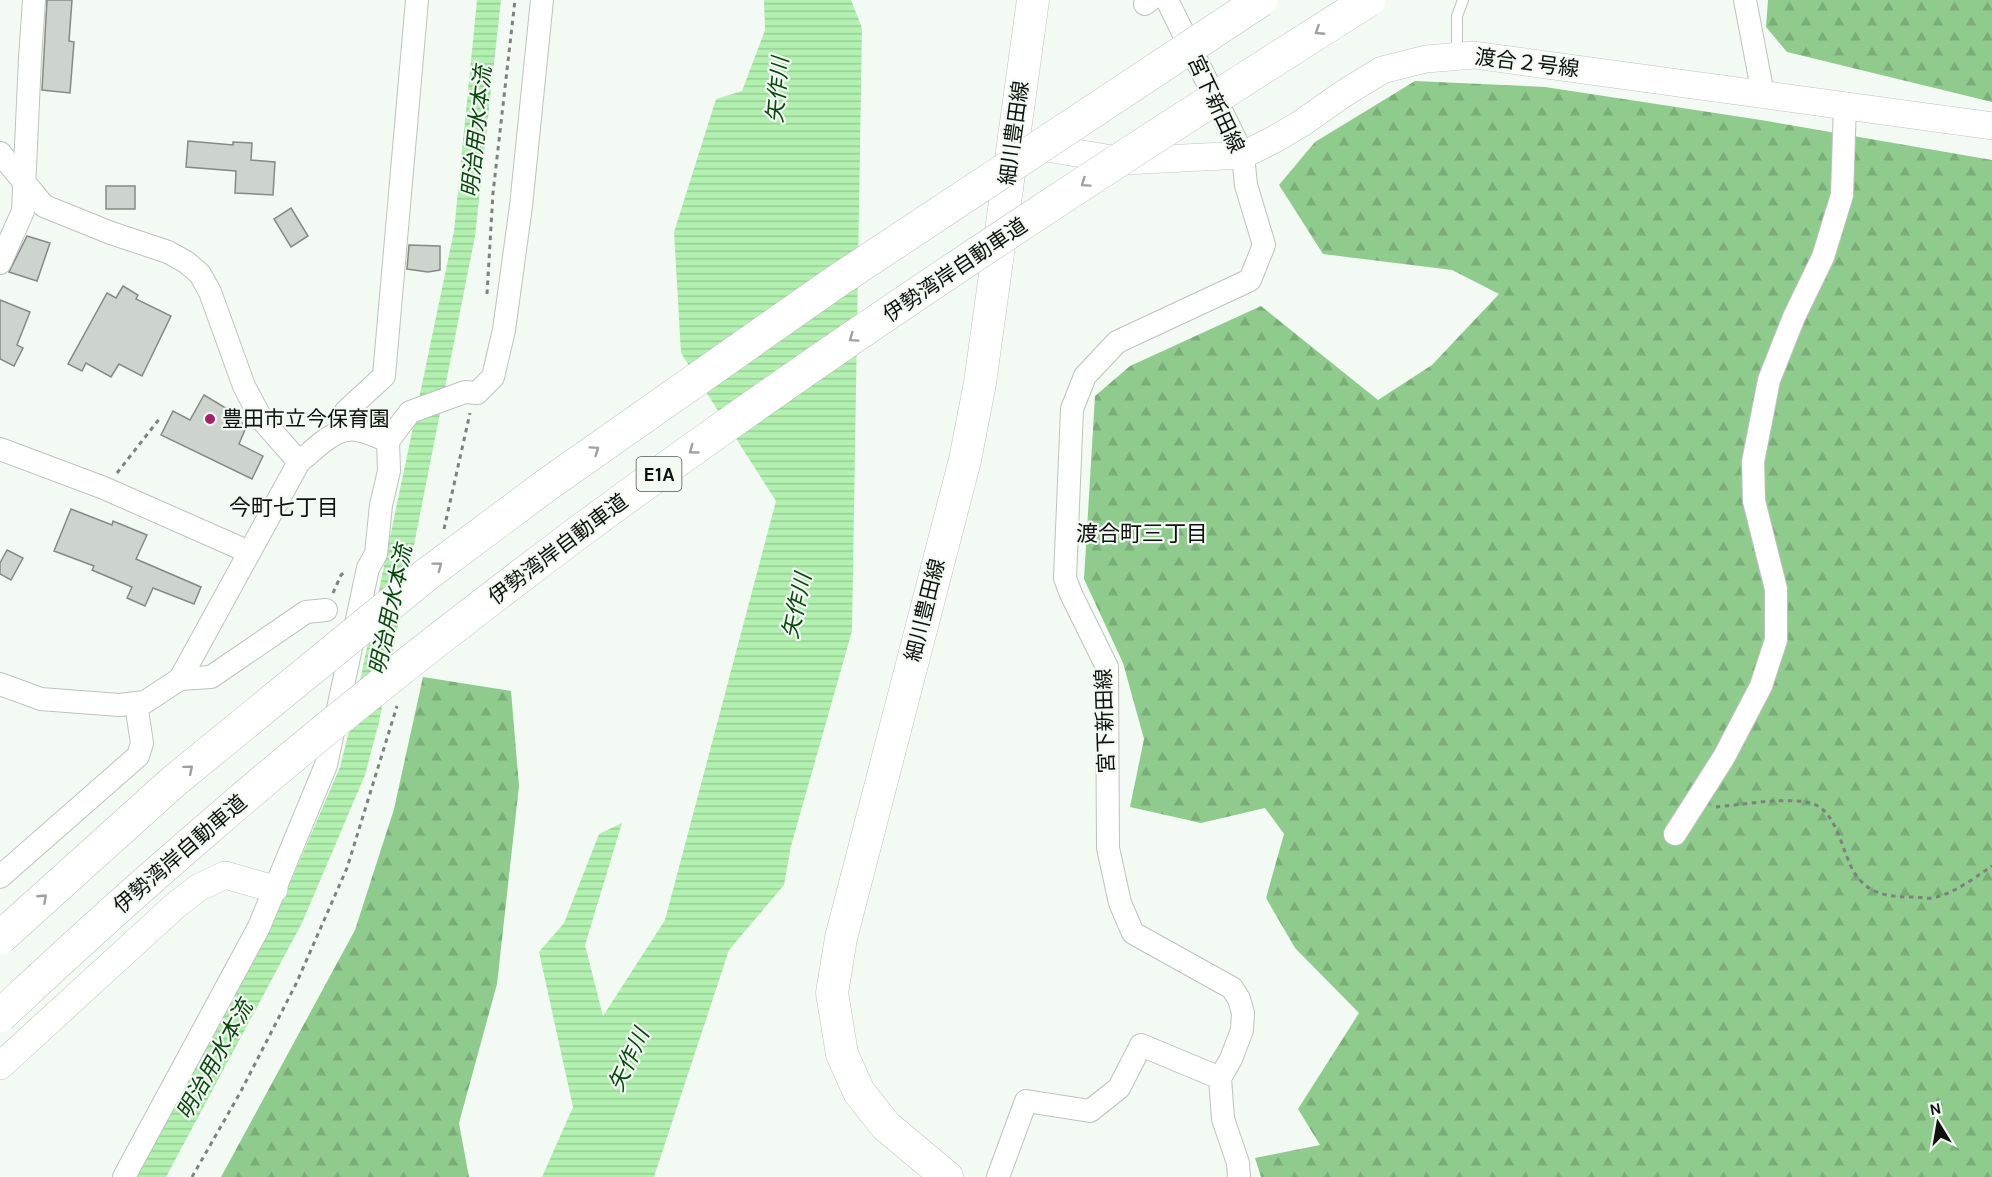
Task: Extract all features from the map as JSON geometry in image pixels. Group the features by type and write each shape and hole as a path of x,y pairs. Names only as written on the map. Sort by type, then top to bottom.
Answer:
{"highway":[{"name":"E1A","path":"0,938 199,760 426,575 548,484 837,281 1261,0"},
{"name":"伊勢湾岸自動車道","path":"0,1016 95,927 206,829 451,630 580,531 880,320 1169,128 1369,0"}],"main road":[{"name":"細川豊田線","path":"947,1177 886,1126 859,1092 842,1054 832,993 841,938 965,460 980,383 1033,0"}],"street":[{"path":"0,263 23,211 34,0"},
{"path":"347,430 346,411 384,376 417,0"},
{"path":"124,1177 259,927 326,765 368,568 376,554 381,506 389,471 388,441 410,412 465,392 477,393 493,376 504,330 521,206 542,0"},
{"path":"1745,0 1763,94"},
{"name":"宮下新田線","path":"1154,1 1243,155 1246,185 1264,245 1250,280 1117,342 1085,376 1072,409 1065,578 1107,667 1107,848 1119,903 1132,933 1232,988 1239,999 1243,1013 1242,1030 1231,1059 1220,1078"},
{"name":"渡合２号線","path":"1013,142 1124,161 1243,155 1275,140 1382,70 1426,59 1474,55 1992,126"},
{"path":"1675,834 1724,757 1761,686 1776,640 1776,590 1754,501 1753,462 1769,380 1794,317 1823,257 1842,195 1845,105"},
{"path":"0,153 25,185 50,210 168,252 186,262 200,274 210,292 244,386 262,420 300,462"},
{"path":"0,684 41,699 119,705 145,702 180,679 300,462 327,439 347,430 358,430 388,441"},
{"path":"0,449 104,488 249,552"},
{"path":"180,679 211,677 306,612 326,610"},
{"path":"0,877 138,756 142,743 136,704"},
{"path":"0,1066 158,921 198,888 225,875 274,889"},
{"path":"998,1177 1026,1101 1090,1111 1119,1088 1141,1045 1220,1078 1223,1119 1238,1163 1239,1177"}],"lane":[{"path":"1457,56 1457,16 1464,0"}],"path":[{"path":"104,488 160,418"},
{"path":"1690,810 1797,800 1816,805 1828,816 1854,872 1865,885 1881,895 1932,898 1960,887 1992,866"}],"green space":[{"path":"1768,0 1992,0 1992,102 1787,52 1766,27"},
{"path":"1415,81 1545,87 1761,120 1992,160 1992,1177 1261,1177 1255,1158 1320,1145 1298,1109 1359,1013 1295,948 1266,898 1284,834 1265,808 1201,823 1130,807 1144,739 1123,663 1084,579 1095,396 1130,366 1261,306 1378,400 1432,365 1499,294 1452,270 1323,254 1279,185 1315,142"},
{"path":"423,677 511,691 519,786 497,984 459,1123 469,1177 221,1177 355,930 394,809"}],"water":[{"name":"明治用水本流","path":"477,0 501,0 475,236 379,722 365,775 302,923 166,1177 137,1177 277,913 340,767 454,231"},
{"name":"矢作川","path":"764,0 851,0 862,28 852,631 791,846 784,885 729,950 654,1177 542,1177 573,1107 539,952 564,923 599,834 622,823 585,945 603,1016 665,920 776,501 681,353 674,232 716,99 742,91 765,30"}],"building":[{"path":"47,0 72,0 69,41 74,42 70,93 42,90"},
{"path":"188,141 233,145 233,142 252,143 251,160 275,162 273,195 235,193 236,171 186,167"},
{"path":"106,186 135,186 135,209 106,209"},
{"path":"291,208 308,236 291,247 274,219"},
{"path":"27,236 50,243 37,281 9,272"},
{"path":"409,245 440,246 440,270 428,272 407,269"},
{"path":"123,286 138,295 136,299 171,316 142,376 119,364 111,377 86,363 82,371 68,364 107,293 116,298"},
{"path":"0,300 30,312 17,345 23,348 14,366 0,359"},
{"path":"204,395 229,410 225,416 247,425 239,444 263,456 252,479 161,435 173,411 190,420"},
{"path":"71,509 112,525 113,521 147,535 136,559 201,587 194,604 153,588 145,606 127,598 132,587 92,570 94,566 54,551"},
{"path":"7,550 23,558 11,580 0,574 0,563"}],"place":[{"name":"豊田市立今保育園","path":"210,419"}],"district":[{"name":"今町七丁目","path":"284,508"},
{"name":"渡合町三丁目","path":"1142,534"}]}
